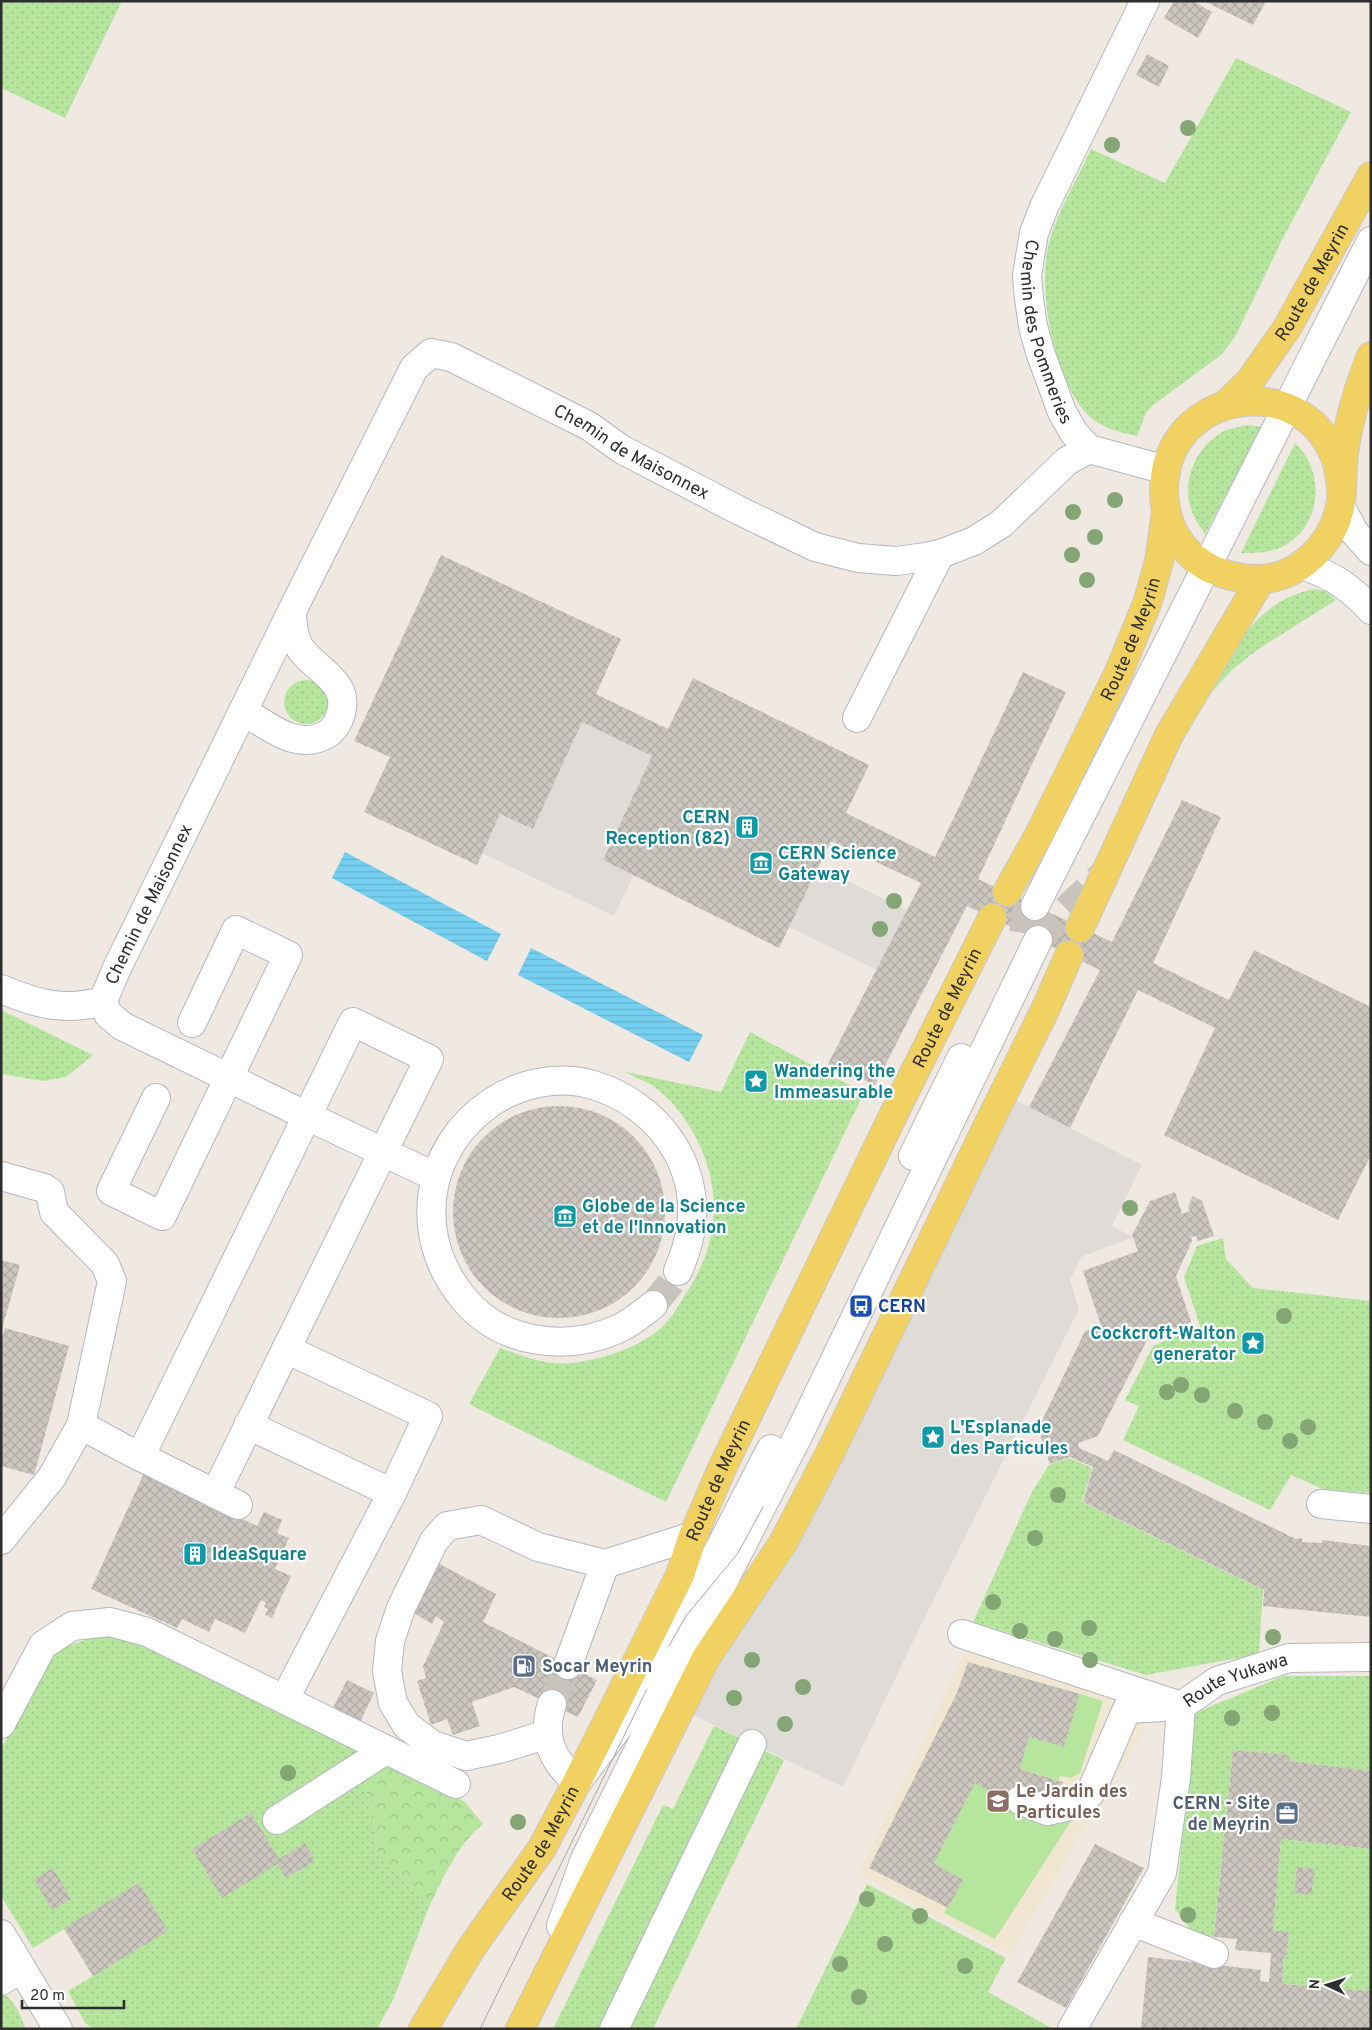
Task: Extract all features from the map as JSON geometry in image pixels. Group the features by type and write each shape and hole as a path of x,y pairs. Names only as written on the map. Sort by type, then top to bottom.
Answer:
{"main road":[{"name":"Route de Meyrin","path":"1213,570 1192,556 1171,528 1166,512 1163,490 1166,470 1172,452 1181,436 1194,422 1226,404 1250,381 1287,328 1371,176"},
{"path":"1213,570 1240,578 1261,579 1289,572 1315,554 1326,540 1335,524 1341,497 1344,449 1351,414 1371,356"},
{"name":"Route de Meyrin","path":"1226,404 1253,401 1267,402 1294,411"},
{"path":"1294,411 1321,434 1334,454 1339,471 1341,497"},
{"name":"Route de Meyrin","path":"1030,904 1040,833 1119,672 1148,601 1159,561 1166,512"},
{"path":"1080,928 1170,735 1261,579"},
{"name":"Route de Meyrin","path":"423,2029 470,1950 542,1848 577,1782 680,1575 693,1536 723,1466 906,1086 992,918"},
{"path":"520,2029 706,1658 784,1543 827,1460 1046,1008 1069,955"}],"street":[{"name":"Chemin des Pommeries","path":"1089,450 1074,433 1062,412 1047,374 1033,326 1027,276 1034,233 1044,207 1145,1"},
{"path":"1030,904 1213,570 1294,411 1371,241"},
{"path":"1294,411 1371,276"},
{"name":"Chemin de Maisonnex","path":"1,989 46,1006 76,1006 103,1001 121,960 292,611 414,368 431,353 451,357 589,426 621,449 740,511 815,547 858,558 896,561 940,554 974,541 1001,524 1066,462 1089,450"},
{"path":"1089,450 1166,470"},
{"path":"1341,497 1355,533 1371,551"},
{"path":"857,718 940,554"},
{"path":"1301,565 1323,571 1356,593 1371,610"},
{"path":"243,711 291,739 304,742 318,740 330,732 339,720 343,706 341,692 334,679 299,647 295,635 292,611"},
{"path":"156,1098 111,1191 162,1216 288,955 236,930 192,1023"},
{"path":"537,1993 586,1859 690,1646 799,1434 1030,936 762,1467 647,1689 577,1782 556,1760 548,1734 549,1712 552,1704"},
{"path":"103,1001 108,1014 122,1026 436,1177"},
{"path":"81,1425 140,1457 226,1500 248,1425 429,1059 353,1022 140,1457"},
{"path":"653,1305 637,1319 620,1329 583,1341 544,1342 503,1329 483,1317 465,1301 451,1282 440,1261 434,1238 431,1214 436,1177 448,1146 462,1127 478,1111 498,1097 542,1082 566,1081 590,1084 612,1091 633,1102 651,1117 667,1135 679,1155 687,1177 690,1193 691,1225 687,1249 678,1271"},
{"path":"1,1176 44,1188 50,1192 54,1212 105,1264 112,1282 81,1425 52,1477 1,1540"},
{"path":"286,1349 428,1416 392,1493 292,1685"},
{"path":"248,1425 392,1493"},
{"path":"1321,1504 1371,1509"},
{"path":"548,1734 499,1749 466,1756 433,1745 426,1740 407,1726 393,1703 387,1670 390,1640 401,1608 434,1541 447,1526 481,1520 538,1548 605,1564 693,1536"},
{"path":"568,1665 605,1564"},
{"path":"1,1724 43,1645 72,1626 110,1622 148,1632 456,1784"},
{"path":"962,1634 1181,1706"},
{"name":"Route Yukawa","path":"1072,2029 1162,1873 1176,1778 1181,1706 1217,1681 1290,1658 1371,1657"},
{"path":"1020,1800 1047,1811 1066,1807 1090,1794 1127,1709 1181,1706"},
{"path":"614,2029 752,1744"},
{"path":"277,1820 386,1750"},
{"path":"1134,1922 1214,1954"},
{"path":"1,1934 11,1975 58,2029"}],"shaded area":[{"path":"582,722 652,756 603,860 634,875 614,916 482,853 500,814 533,829"},
{"path":"818,867 907,910 877,970 789,927"},
{"name":"L'Esplanade des Particules","path":"1013,1099 1142,1165 1112,1226 1133,1237 1081,1257 1070,1280 1079,1309 920,1627 843,1787 691,1714"},
{"name":"Le Jardin des Particules","path":"965,1652 1140,1698 1145,1728 1010,1955 858,1874"}],"green space":[{"path":"1,1 122,1 65,118 1,88"},
{"path":"1236,58 1351,112 1283,238 1235,337 1221,355 1153,405 1146,413 1137,436 1118,431 1098,423 1088,415 1076,399 1066,380 1051,334 1047,309 1045,285 1049,243 1063,207 1091,149 1165,183"},
{"path":"1247,425 1262,427 1205,534 1190,506 1188,494 1192,469 1197,457 1213,438 1224,431"},
{"path":"1295,443 1305,455 1312,469 1315,483 1315,498 1312,513 1305,526 1295,538 1282,547 1267,552 1241,553"},
{"path":"1314,589 1325,591 1336,600 1257,650 1231,671 1211,693 1229,659 1250,628 1278,603 1294,595"},
{"path":"310,680 322,686 327,693 327,711 322,718 315,723 302,724 290,718 285,711 284,698 290,686 297,681"},
{"path":"1,1010 93,1055 66,1077 43,1081 1,1074"},
{"path":"750,1032 864,1093 666,1502 469,1404 500,1348 547,1362 569,1363 585,1361 607,1356 637,1344 651,1336 670,1318 698,1273 706,1254 714,1216 710,1177 705,1158 696,1138 679,1111 656,1088 626,1072 721,1092"},
{"path":"1223,1238 1226,1259 1253,1288 1371,1301 1371,1493 1325,1490 1291,1475 1270,1510 1123,1440 1139,1406 1125,1400 1153,1346 1200,1326 1184,1277 1197,1246"},
{"path":"1069,1458 1092,1468 1082,1502 1263,1590 1259,1654 1146,1675 973,1622 1032,1492 1049,1465"},
{"path":"105,1633 140,1641 389,1761 365,1781 378,1856 429,1907 393,2000 377,2029 93,2029 85,2023 68,1991 93,1976 64,1929 33,1948 1,1896 1,1749 53,1651"},
{"path":"1283,1676 1371,1676 1371,1771 1289,1761 1289,1755 1233,1750 1214,1937 1194,1934 1175,1909 1195,1713"},
{"path":"1080,1694 1103,1701 1080,1773 1071,1778 1060,1776 1059,1780 1020,1769 1029,1737 1064,1747"},
{"path":"714,1726 746,1741 605,2029 553,2029 663,1805 673,1809"},
{"path":"759,1748 784,1760 653,2029 624,2029"},
{"path":"389,1761 465,1802 483,1824 458,1852 429,1907 378,1856 365,1781"},
{"path":"975,1783 1075,1815 995,1939 944,1913 963,1880 934,1863"},
{"path":"1281,1839 1371,1849 1371,1991 1282,1984 1284,1955 1287,1955 1289,1932 1273,1930"},
{"path":"867,1884 1006,1958 988,1992 1053,2029 796,2029"},
{"path":"1,1993 6,1995 13,2003 26,2029 1,2029"}],"water":[{"path":"345,852 501,934 487,961 332,878"},
{"path":"531,948 703,1035 689,1062 518,975"}],"building":[{"path":"1174,1 1193,1 1212,12 1198,38 1164,18"},
{"path":"1204,1 1266,1 1253,25"},
{"path":"1147,54 1169,66 1159,87 1136,75"},
{"path":"441,555 621,639 596,694 668,729 693,678 869,765 846,813 935,857 1023,672 1066,692 978,879 1112,942 1182,800 1221,817 1153,963 1229,1000 1254,950 1371,1007 1371,1155 1338,1220 1164,1135 1215,1028 1138,990 1070,1128 1029,1107 1100,970 967,906 875,1085 828,1064 921,883 831,841 779,948 603,860 652,756 582,722 533,829 500,814 477,865 364,812 390,757 354,741"},
{"path":"549,1106 569,1106 590,1110 609,1118 634,1137 647,1153 657,1171 663,1191 665,1212 663,1233 657,1253 647,1271 634,1287 609,1306 590,1314 569,1318 549,1318 528,1314 509,1306 492,1294 477,1279 465,1262 457,1243 453,1222 453,1202 457,1181 465,1162 477,1145 492,1130 509,1118 528,1110"},
{"path":"1175,1192 1182,1214 1190,1211 1188,1206 1193,1196 1202,1201 1214,1236 1198,1241 1196,1236 1191,1237 1192,1241 1176,1276 1191,1322 1148,1338 1098,1436 1078,1443 1079,1448 1108,1461 1114,1450 1296,1539 1302,1538 1302,1542 1322,1543 1322,1540 1371,1546 1371,1617 1263,1606 1264,1590 1083,1502 1093,1467 1070,1457 1050,1464 1038,1429 1085,1331 1101,1326 1083,1271 1138,1251 1132,1235 1150,1201"},
{"path":"1,1260 20,1265 2,1329 1,1329"},
{"path":"5,1328 69,1346 34,1475 1,1466 1,1341"},
{"name":"IdeaSquare","path":"144,1473 257,1526 264,1512 282,1520 277,1533 289,1538 275,1569 291,1576 272,1618 265,1615 268,1609 264,1607 266,1603 261,1600 245,1633 215,1619 209,1632 182,1619 177,1628 91,1589"},
{"path":"436,1562 496,1594 483,1622 597,1680 578,1717 514,1687 472,1702 480,1726 453,1735 447,1719 431,1725 417,1681 426,1678 423,1666 444,1622 436,1616 432,1624 412,1612"},
{"path":"968,1662 1080,1694 1064,1747 1029,1737 1020,1769 1063,1782 1056,1803 1010,1803 975,1783 934,1863 963,1880 948,1908 869,1868 957,1693"},
{"path":"347,1680 374,1693 360,1722 333,1708"},
{"path":"1233,1750 1290,1755 1289,1761 1371,1771 1371,1849 1281,1839 1273,1930 1289,1932 1287,1955 1284,1955 1282,1984 1371,1991 1371,2029 1141,2029 1148,1957 1261,1970 1260,1981 1269,1982 1271,1953 1235,1950 1237,1939 1214,1937"},
{"path":"251,1813 279,1859 305,1843 315,1861 286,1878 277,1864 222,1898 192,1849"},
{"path":"1095,1844 1144,1868 1066,2008 1017,1982"},
{"path":"1297,1867 1315,1869 1311,1895 1295,1893"},
{"path":"53,1868 71,1899 52,1910 34,1879"},
{"path":"139,1883 168,1931 93,1976 64,1928"}],"tunnel":[{"path":"1038,940 1058,917 1105,872"},
{"path":"1023,933 1028,903"},
{"path":"653,1305 678,1271"},
{"path":"552,1704 568,1665"}],"tram line":[{"path":"669,1646 686,1616 738,1553 763,1507"},
{"path":"480,2029 647,1689"}],"place":[{"name":"CERN Reception (82)","path":"747,827"},
{"name":"CERN Science Gateway","path":"761,863"},
{"name":"Wandering the Immeasurable","path":"756,1081"},
{"name":"Globe de la Science et de l'Innovation","path":"565,1216"},
{"name":"CERN","path":"861,1306"},
{"name":"Cockcroft-Walton generator","path":"1253,1343"},
{"name":"L'Esplanade des Particules","path":"933,1437"},
{"name":"IdeaSquare","path":"195,1554"},
{"name":"Socar Meyrin","path":"524,1666"},
{"name":"Le Jardin des Particules","path":"998,1801"},
{"name":"CERN - Site de Meyrin","path":"1287,1813"}]}
